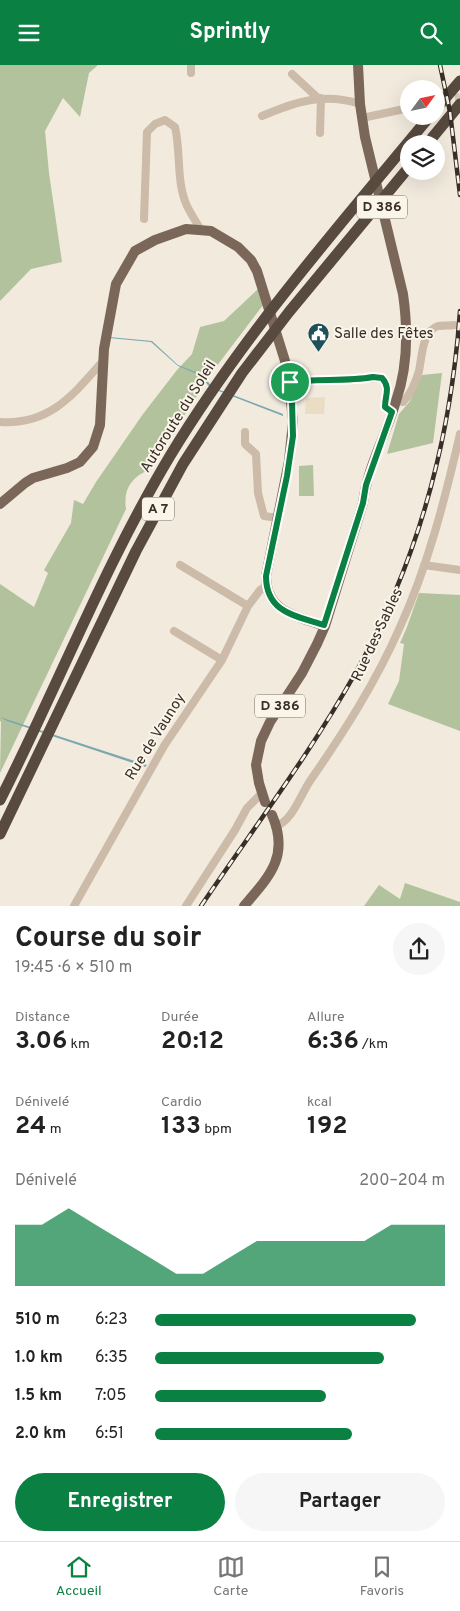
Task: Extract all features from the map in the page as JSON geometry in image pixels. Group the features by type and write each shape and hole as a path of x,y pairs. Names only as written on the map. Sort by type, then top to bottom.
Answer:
{"highway":[{"path":"445,96 460,81"},
{"path":"435,135 460,104"},
{"name":"Autoroute du Soleil","path":"0,800 122,544 169,458 194,418 230,365 278,302 423,125"},
{"name":"Autoroute du Soleil","path":"0,834 136,551 183,463 242,373 289,312 400,178"}],"main road":[{"name":"D 386","path":"264,797 256,765 260,741 311,656 324,625 363,503 366,485 402,383 407,318 370,160 360,104 358,65"},
{"path":"0,505 25,483 80,462 93,447 100,425 103,361 116,284 135,251 155,240 186,229 211,231 238,247 251,260 261,281 290,382 293,436 266,576 266,586 270,597 278,608 324,625"},
{"path":"244,906 265,881 274,867 278,855 277,826 272,815"}],"street":[{"path":"292,74 320,99 320,133"},
{"path":"262,116 299,102 320,99 337,98 360,104"},
{"path":"362,118 400,110"},
{"path":"144,219 147,132 155,124 165,120 175,127 179,143 181,181 186,205 201,230"},
{"path":"396,401 404,402 408,397 418,372 426,338 438,326 454,325"},
{"path":"0,421 11,422 34,419 55,408 70,398 103,361"},
{"path":"290,382 382,378 388,388 385,407 392,412"},
{"path":"245,433 245,444 256,454 258,493 264,516 278,518"},
{"name":"Rue des Sables","path":"277,826 289,817 299,797 358,709 401,625 424,565 448,487 460,434"},
{"path":"180,565 248,606"},
{"path":"424,565 460,570"},
{"name":"Rue de Vaunoy","path":"74,906 164,746 222,659 248,606 260,590 266,586"},
{"path":"174,631 222,659"},
{"path":"186,906 247,808 264,797"}],"green space":[{"path":"0,65 98,65 89,73 80,117 63,98 45,131 62,262 31,269 0,301"},
{"path":"258,289 263,305 213,371 149,470 137,476 127,490 126,509 0,773 0,584 34,607 48,573 44,570 71,523 74,500 83,504 143,414 192,354 200,327 224,321"},
{"path":"442,373 433,443 387,454 399,414 410,401 422,375"},
{"path":"313,465 314,496 299,496 299,466"},
{"path":"419,593 460,595 460,731 388,704 399,681 404,644 400,643"},
{"path":"405,883 460,902 460,906 364,906 379,885 400,899"}],"shaded area":[{"path":"325,397 324,414 305,414 306,398"}],"water":[{"path":"109,337 152,341 178,365 203,375 212,387 283,414 283,416 211,388 202,376 178,366 151,342"},
{"path":"0,717 147,765 145,767"}],"tunnel":[{"path":"445,100 460,97"}],"railway":[{"path":"440,65 450,112 460,195"},
{"path":"201,906 320,732 356,672 378,630 397,587 414,542 439,452 449,405 460,311"}],"place":[{"name":"Salle des Fêtes","path":"318,353"}],"route":[{"path":"382,378 388,388 385,407 392,412 366,485 363,503 324,625 278,608 270,597 266,586 266,576 287,476 293,436 294,422 290,382 382,378"}]}
